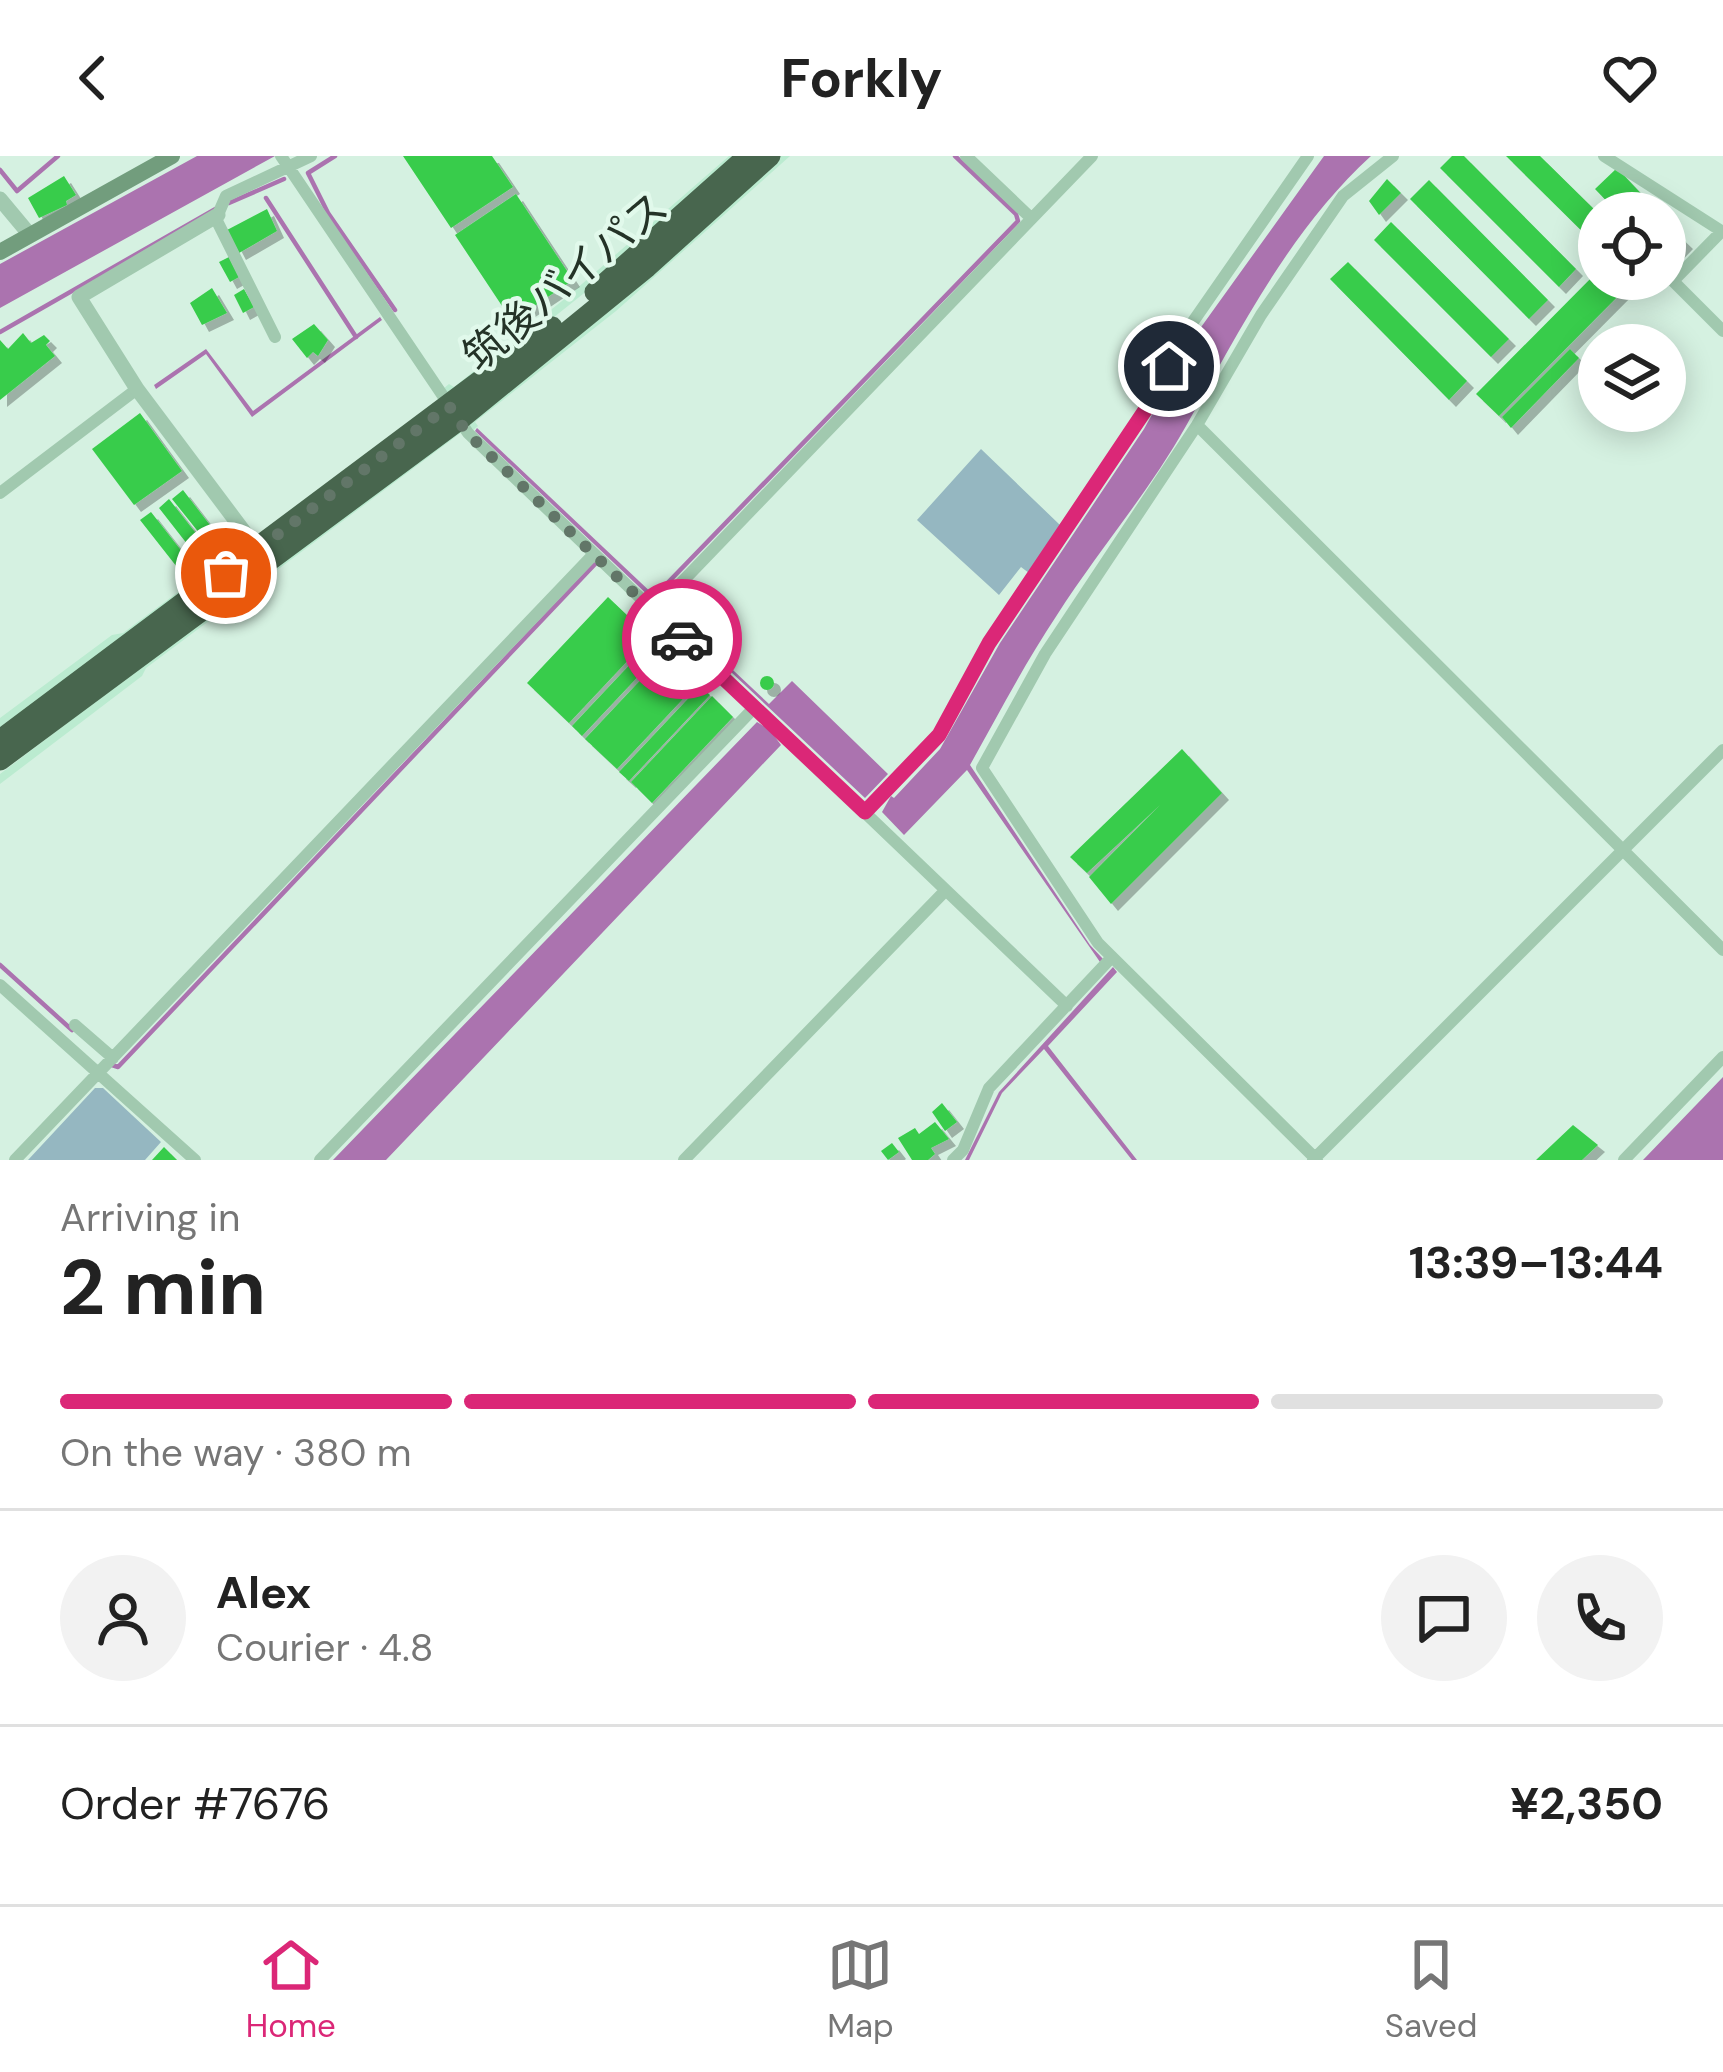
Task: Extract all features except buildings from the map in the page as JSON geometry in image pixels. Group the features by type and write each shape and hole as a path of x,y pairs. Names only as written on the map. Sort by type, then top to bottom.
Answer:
{"highway":[{"name":"筑後バイパス","path":"0,740 257,549 454,413 748,156"},
{"name":"筑後バイパス","path":"0,760 647,267 770,156"}],"main road":[{"path":"0,252 172,156"}],"street":[{"path":"257,549 137,389 79,297 218,215 226,196 284,161 310,156"},
{"path":"966,156 1031,218"},
{"path":"654,611 1093,156"},
{"path":"865,812 939,735 989,643 1148,406 1190,326 1308,156"},
{"path":"1393,156 1343,196 1261,314 1198,425 1046,654 982,767 1112,957 1315,1160 1723,750"},
{"path":"1604,156 1722,231 1672,281 1723,332"},
{"path":"284,161 454,413 756,712 1067,1006"},
{"path":"0,199 31,235"},
{"path":"218,215 275,337"},
{"path":"0,493 137,389"},
{"path":"1198,425 1723,950"},
{"path":"15,1160 594,554"},
{"path":"320,1160 756,712"},
{"path":"684,1160 944,892"},
{"path":"953,1160 989,1088 1112,957"},
{"path":"0,985 195,1160"},
{"path":"75,1025 113,1058"},
{"path":"1624,1160 1723,1058"}],"shaded area":[{"path":"197,156 275,156 0,308 0,264"},
{"path":"729,156 740,156 593,286 459,393 451,397 443,389 449,384 454,387 567,297"},
{"path":"779,156 790,156 616,311 475,422 478,426 472,431 467,426"},
{"path":"1324,156 1371,156 1315,216 1268,283 1172,450 1045,633 970,765 1103,959 1100,962 967,770 904,835 882,812 891,796 940,749 1000,643 1144,429 1199,330"},
{"path":"380,317 252,417 206,354 156,389 154,385 206,349 253,411"},
{"path":"477,428 657,598 654,601"},
{"path":"454,429 462,432 146,668 142,676 0,784 0,774"},
{"path":"981,449 1060,525 1029,573 1021,567 999,595 917,520"},
{"path":"241,539 244,550 0,729 0,718 112,635 123,633 240,546"},
{"path":"667,608 769,704 792,681 888,774 865,798"},
{"path":"757,722 781,745 386,1160 333,1160"},
{"path":"1113,967 1117,972 1048,1046 1137,1160 1132,1160 1044,1049 1002,1093 965,1160 999,1092"},
{"path":"1723,1077 1723,1160 1643,1160"},
{"path":"95,1088 103,1088 161,1142 145,1160 28,1160"}],"waterway":[{"path":"0,170 17,191 58,156"},
{"path":"335,156 308,173 328,213 395,310"},
{"path":"653,598 1018,221 955,156"},
{"path":"229,203 284,179"},
{"path":"266,198 356,337"},
{"path":"0,332 219,207"},
{"path":"112,1065 118,1067 597,562"},
{"path":"0,965 72,1030"}],"way so far":[{"path":"226,573 449,406 467,433 682,639"}],"route":[{"path":"682,639 865,812 939,735 989,643 1148,406 1169,366"}]}
